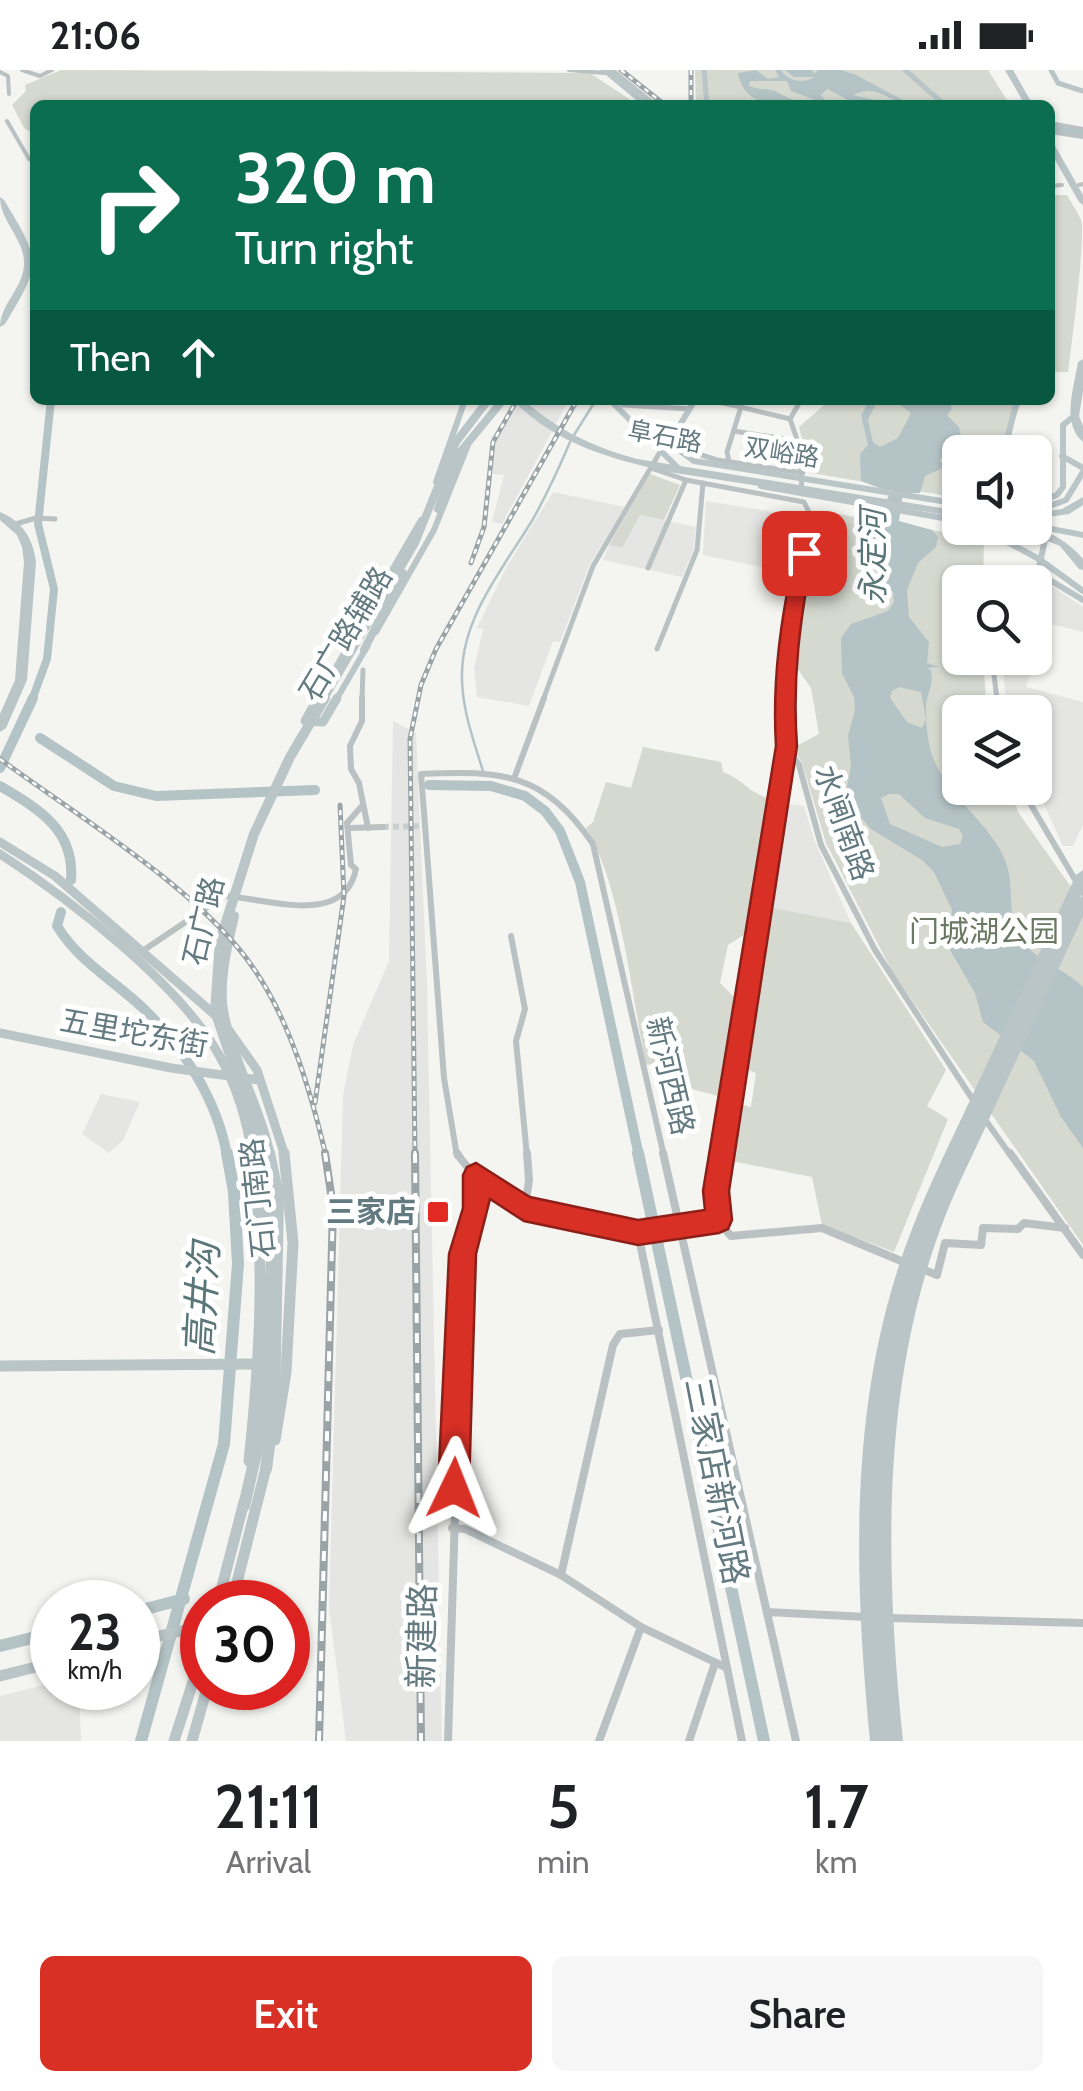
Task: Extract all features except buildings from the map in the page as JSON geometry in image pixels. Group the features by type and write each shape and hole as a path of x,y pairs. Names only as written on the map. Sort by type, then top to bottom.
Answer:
{"highway":[{"path":"1006,70 1023,100"},
{"path":"607,71 643,100"},
{"path":"1055,153 1083,202"},
{"path":"1055,162 1083,210"},
{"path":"0,192 30,245"},
{"path":"0,200 30,246"},
{"path":"0,328 26,283 30,268"},
{"path":"0,328 30,278"},
{"path":"1083,362 1074,401 1074,416 1083,440"},
{"name":"阜石路","path":"523,405 564,435 620,456 854,497"},
{"name":"阜石路","path":"533,405 568,432 624,452 867,494"},
{"path":"804,476 867,494 942,509"},
{"path":"804,496 854,497"},
{"name":"双峪路","path":"854,497 942,509"},
{"path":"1052,515 1083,500"},
{"path":"0,725 18,694 30,554 10,521"},
{"path":"1052,524 1083,532"},
{"path":"1052,539 1080,560"},
{"path":"880,1741 867,1583 868,1484 878,1388 896,1302 928,1208 1083,875"},
{"path":"894,1741 885,1668 878,1535 885,1434 898,1346 922,1254 938,1213 1083,902"}],"main road":[{"name":"石广路","path":"244,1506 263,1422 272,1263 270,1208 265,1159 215,1011 214,977 220,940 254,834 290,756 425,523 453,455 485,405"},
{"name":"石广路","path":"266,1468 274,1408 278,1196 263,1124 223,1014 222,984 232,923 262,830 310,728 431,524 453,455 497,405"},
{"path":"364,650 403,573"},
{"path":"341,656 383,597"},
{"name":"石门南路","path":"0,842 55,876"}],"street":[{"path":"22,70 40,76 52,70"},
{"path":"569,70 607,71"},
{"path":"704,70 707,100"},
{"path":"905,70 939,100"},
{"path":"1053,70 1058,83 1083,90"},
{"path":"0,72 8,76 8,94"},
{"path":"6,121 30,159"},
{"path":"1055,124 1083,129"},
{"path":"1055,133 1083,137"},
{"path":"1055,186 1062,185"},
{"name":"石广路辅路","path":"463,405 418,527 305,721 323,722 434,530 466,448 499,405"},
{"name":"双峪路","path":"616,405 653,439 670,464 688,473 804,496 942,510"},
{"name":"双峪路","path":"627,405 669,446 694,461 804,476 942,508"},
{"path":"652,405 690,409"},
{"path":"516,776 593,566 660,452 669,446 693,405"},
{"path":"730,405 790,419 798,405"},
{"path":"1008,435 1016,405"},
{"path":"732,465 727,452 741,408"},
{"path":"1042,565 1047,540 1044,520 1035,503 1057,495 1064,487 1063,424 1074,416"},
{"name":"水闸南路","path":"790,419 798,441 804,496 810,514 788,635 783,701 786,746 800,765 821,845 884,968 988,1124 1083,1254"},
{"path":"734,432 798,441"},
{"path":"1052,508 1072,492 1083,470 1062,456"},
{"path":"651,468 686,480 804,496"},
{"path":"648,568 686,480"},
{"path":"658,649 697,550 703,483"},
{"path":"10,521 55,519"},
{"path":"1009,545 1083,591"},
{"path":"1052,579 1083,600"},
{"path":"363,670 362,721 350,746 368,828"},
{"path":"786,746 716,1191 721,1229 731,1236 822,1228 937,1276 945,1242 980,1245 982,1228 1018,1229 1024,1224 1065,1228"},
{"name":"新河西路","path":"476,1175 457,1156 444,1078 421,774 483,770 516,776 562,804 593,844 796,1741"},
{"path":"1031,805 1083,893"},
{"path":"136,954 224,896 306,906 352,892 356,870 350,865 348,824 361,807"},
{"path":"349,828 384,827"},
{"name":"石门南路","path":"0,854 205,1004 236,1037 260,1080 285,1162 293,1234 284,1392 238,1580"},
{"name":"石门南路","path":"55,876 136,954 202,1030 227,1076 249,1139 260,1197 244,1506 224,1580"},
{"path":"511,936 525,1009 516,1041 529,1180 524,1208"},
{"name":"五里坨东街","path":"1,1036 171,1068 260,1080"},
{"path":"476,1175 524,1208 638,1232 719,1220"},
{"name":"新建路","path":"448,1741 463,1254 477,1208 476,1175"},
{"name":"三家店新河路","path":"638,1232 742,1741"},
{"path":"561,1575 613,1344 620,1334 659,1330"},
{"path":"0,1366 249,1364"},
{"path":"452,1528 466,1529 561,1575 641,1627 727,1668"},
{"path":"767,1612 1083,1623"},
{"path":"598,1741 641,1627"},
{"path":"689,1741 715,1663"},
{"path":"0,1676 30,1668"},
{"path":"174,1741 184,1710"},
{"path":"192,1741 201,1710"}],"shaded area":[{"path":"756,70 768,79 779,77 775,70 781,70 801,81 815,77 794,77 785,70 812,70 814,74 818,70 841,70 903,100 870,91 853,95 874,100 848,100 827,89 821,95 825,100 815,100 791,91 787,81 750,81 749,86 794,100 758,100 747,93 738,73"},
{"path":"518,405 566,405 502,524 492,522 504,475 493,474 496,441"},
{"path":"867,405 875,405 868,420 873,442 880,447 898,438 911,413 900,405 950,405 947,415 959,427 961,435 942,435 942,468 925,476 920,493 903,493 899,521 932,530 938,537 936,547 918,563 907,590 909,617 929,642 927,663 939,667 927,668 932,675 926,707 928,741 942,775 942,805 964,805 990,834 1005,860 1014,922 1022,941 1083,987 1083,1148 1061,1117 1034,1061 983,1022 975,993 949,948 952,910 934,872 922,860 871,829 858,814 847,787 851,766 848,736 855,710 854,697 842,673 841,638 851,624 888,611 894,602 893,592 880,582 888,561 867,548 855,532 855,528 867,526 866,522 882,512 890,492 861,481 860,454 868,445 861,415","holes":["900,687 921,692 926,719 922,728 907,722 890,698 892,691","899,794 925,818 959,829 963,836 960,844 942,847 890,824 881,798"]},
{"path":"553,492 625,507 590,564 560,642 553,641 529,706 477,697 474,668 483,629 477,628 506,568"},
{"path":"706,501 804,517 795,574 703,555"},
{"path":"639,515 696,527 693,551 682,577 603,560 609,545 622,548"},
{"path":"1052,586 1083,607 1083,632 1052,624"},
{"path":"1004,675 1030,675 1026,687 1083,702 1083,825 1073,846 1063,846 1044,805 1052,805 1052,695 1005,695"},
{"path":"393,721 416,733 427,985 442,1741 346,1741 329,1608 343,1096 353,1045 389,961"},
{"path":"781,803 804,806 815,842 851,923 768,907"},
{"path":"101,1094 140,1102 123,1140 109,1153 82,1134"},
{"path":"30,1688 30,1710 80,1710 81,1741 0,1741 0,1696"}],"green space":[{"path":"61,70 590,73 630,100 30,100 30,132 12,105 26,91 25,85"},
{"path":"695,70 988,70 1007,100 696,100"},
{"path":"1055,195 1067,195 1082,223 1068,372 1055,372"},
{"path":"824,405 1020,405 1009,435 942,435 942,495 811,473 799,427"},
{"path":"650,474 680,485 664,520 640,515 622,548 609,545"},
{"name":"门城湖公园","path":"838,514 942,532 942,545 984,545 983,565 942,565 942,675 984,675 986,695 942,695 942,805 1016,805 1083,904 1083,1245 893,973 826,843 802,763 793,748 819,734 811,688 797,668 790,666 805,564 821,564"},
{"path":"643,747 721,762 723,772 769,798 753,929 728,945 720,983 742,1005 727,1091 723,1090 722,1097 669,1083 672,1079 662,1073 662,1063 646,1065 617,910 586,828 593,822 606,782 631,788"},
{"path":"768,907 851,923 946,1070 927,1106 948,1119 894,1252 822,1225 812,1177 727,1160 739,1104 751,1107 756,1073 742,1067"}],"waterway":[{"path":"1055,129 1083,133"},
{"name":"高井沟","path":"32,700 47,659 54,589 38,524 50,405"},
{"path":"574,435 593,405"},
{"path":"483,771 463,698 464,652 487,592 538,510 570,442"},
{"name":"高井沟","path":"0,768 33,698"},
{"path":"40,738 114,786 156,796 315,790"},
{"path":"429,785 491,786 525,796 545,811 560,831 580,882 639,1156"},
{"name":"高井沟","path":"0,786 41,813 61,834 71,863 71,880"},
{"name":"高井沟","path":"61,912 57,926 66,939 145,1010 186,1059 216,1116 227,1156"},
{"name":"高井沟","path":"186,1580 224,1444 238,1264 234,1192 227,1153"},
{"path":"638,1153 764,1741"},
{"path":"160,1605 180,1600"},
{"name":"高井沟","path":"141,1741 180,1601"},
{"path":"0,1646 30,1638"}],"tunnel":[{"path":"383,827 423,826"}],"railway":[{"path":"621,70 659,100"},
{"path":"691,70 691,100"},
{"path":"471,563 484,527 493,442 514,405"},
{"path":"415,1156 410,739 421,685 436,649 574,405"},
{"path":"0,759 171,883 231,940 254,969 279,1012 306,1083 326,1156"},
{"path":"315,1103 344,896 340,805"},
{"path":"319,1741 333,1207 325,1153"},
{"path":"415,1153 421,1741"}],"place":[{"name":"三家店","path":"438,1212"}],"route":[{"path":"454,1488 463,1254 477,1208 476,1175 524,1208 638,1232 719,1220 716,1191 786,746 783,701 788,635 804,553"}],"water label":[{"name":"永定河","path":"873,557"}]}
